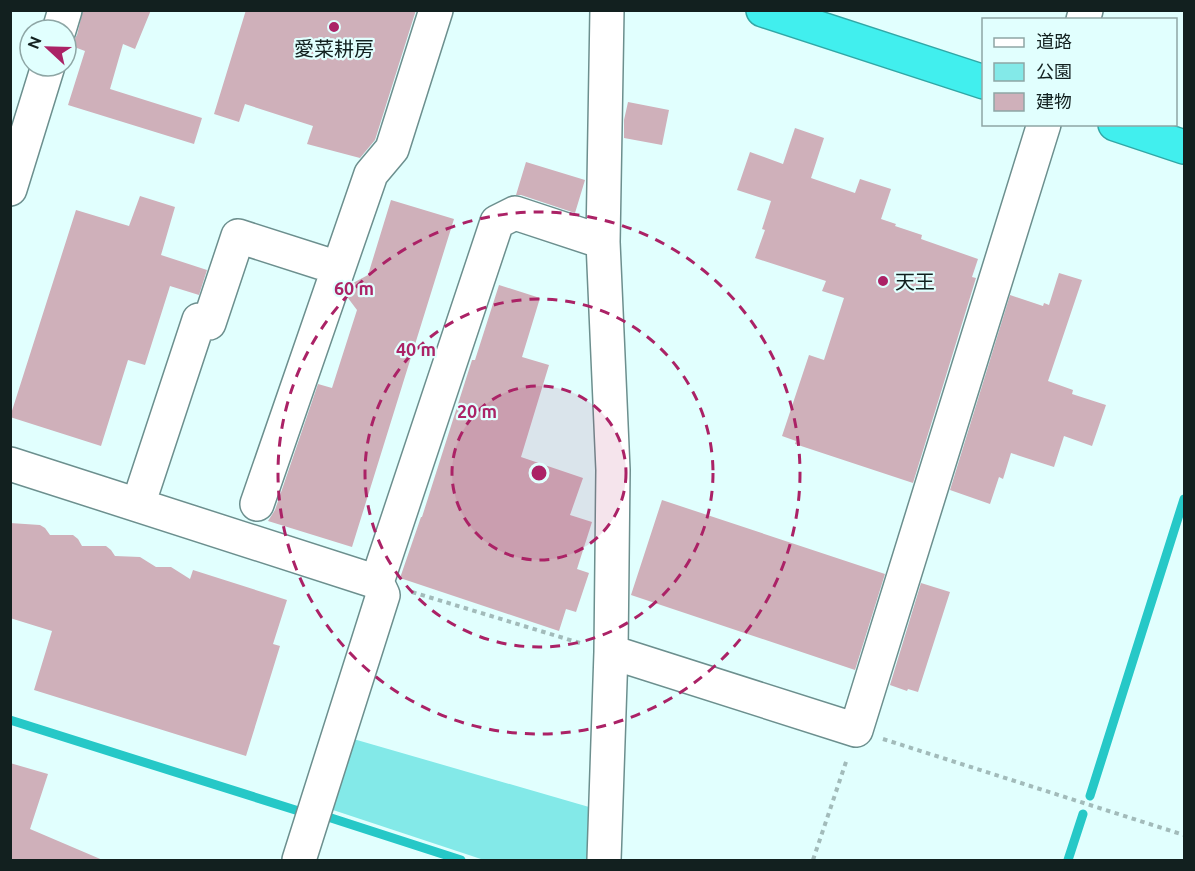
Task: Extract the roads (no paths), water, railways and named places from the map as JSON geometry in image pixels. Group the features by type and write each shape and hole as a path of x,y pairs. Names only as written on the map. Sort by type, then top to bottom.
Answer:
{"highway":[{"path":"764,10 982,81"},
{"path":"1121,126 1185,147"}],"street":[{"path":"257,504 371,174 392,149 436,10"},
{"path":"604,861 611,652 613,470 603,242 607,10"},
{"path":"10,189 44,78"},
{"path":"611,652 856,730 1043,126"},
{"path":"299,861 383,595 377,582 497,222 515,213 603,242"},
{"path":"138,505 200,320 209,323 238,236 338,268"},
{"path":"10,464 377,582"}],"waterway":[{"path":"1090,796 1184,499"},
{"path":"10,720 305,813"},
{"path":"1068,860 1083,814"},
{"path":"328,817 461,860"}],"place":[{"name":"愛菜耕房","path":"334,27"},
{"name":"天王","path":"883,281"}]}
